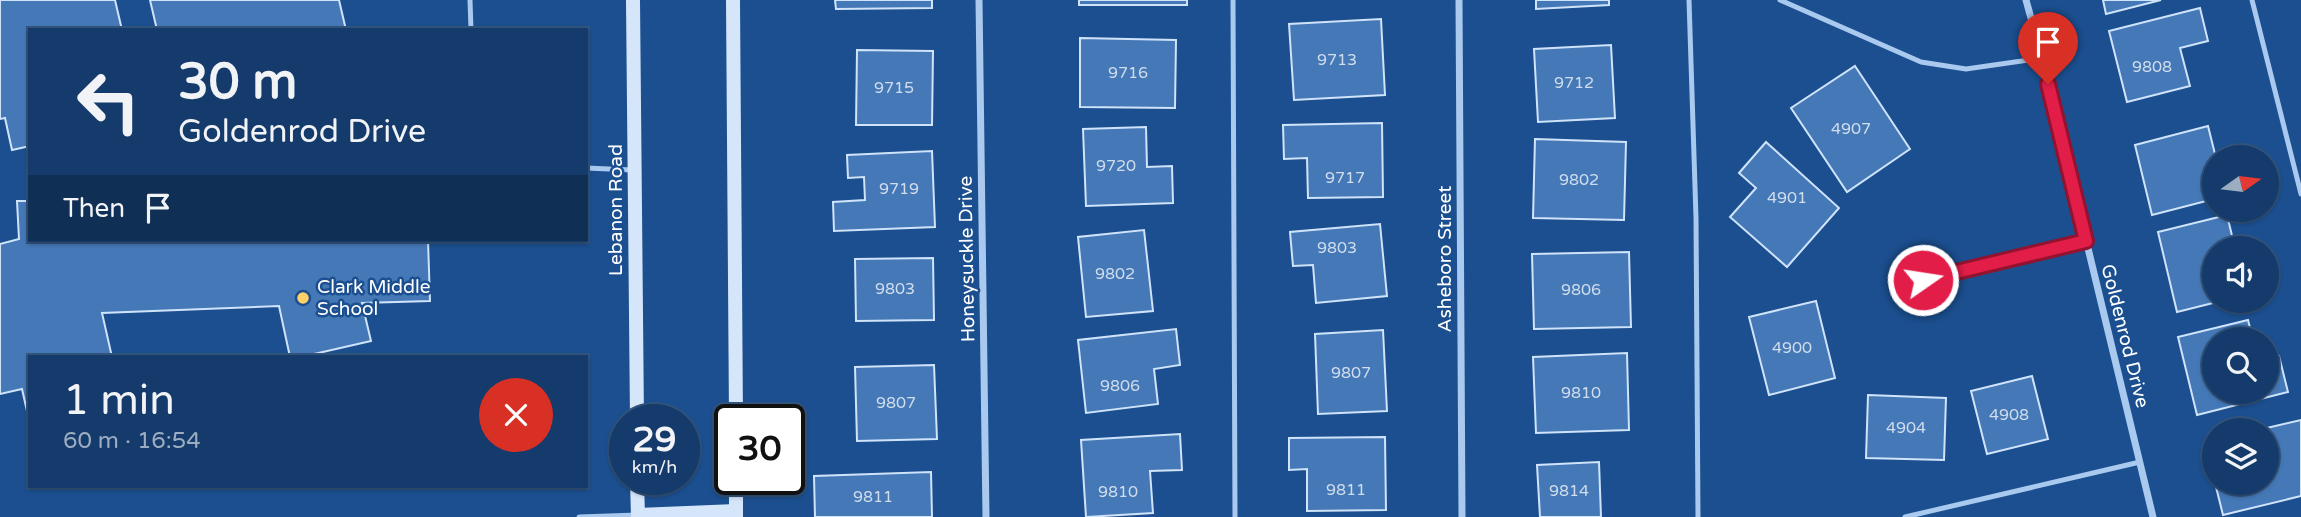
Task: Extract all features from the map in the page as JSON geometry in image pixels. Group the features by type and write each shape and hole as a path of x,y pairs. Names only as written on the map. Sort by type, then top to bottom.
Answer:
{"main road":[{"name":"Lebanon Road","path":"634,0 637,404"},
{"path":"733,0 736,404"},
{"path":"637,495 638,516 736,514 736,495"}],"street":[{"name":"Honeysuckle Drive","path":"979,0 986,517"},
{"name":"Asheboro Street","path":"1460,0 1462,517"},
{"name":"Goldenrod Drive","path":"2025,0 2042,58 2153,517"},
{"path":"1923,280 2086,241"}],"lane":[{"path":"470,0 471,28"},
{"path":"1233,0 1235,517"},
{"path":"1689,0 1696,218 1698,517"},
{"path":"1780,0 1921,62 1966,69 2042,58"},
{"path":"2252,0 2301,194"},
{"path":"588,168 635,170"},
{"path":"1905,517 2140,462"},
{"path":"579,517 638,516"}],"building":[{"path":"0,0 115,0 122,28 28,28 28,146 12,150 5,118 0,119"},
{"path":"150,0 339,0 346,28 157,28"},
{"path":"835,0 932,0 932,8 836,9"},
{"path":"1079,0 1187,0 1187,5 1079,5"},
{"path":"1536,0 1609,0 1609,5 1536,9"},
{"path":"2103,0 2161,0 2106,14"},
{"path":"2200,8 2208,41 2180,48 2190,86 2127,102 2109,31"},
{"path":"1381,19 1385,95 1294,100 1289,24"},
{"path":"1080,38 1176,40 1175,108 1080,107"},
{"path":"1611,45 1615,118 1538,122 1534,49"},
{"path":"857,50 933,51 932,125 856,125"},
{"path":"1855,66 1910,149 1847,192 1791,108"},
{"path":"1382,123 1383,197 1308,198 1307,158 1284,159 1283,125"},
{"path":"2208,126 2213,145 2202,145 2202,202 2152,215 2135,145"},
{"path":"1146,127 1147,167 1172,166 1173,203 1086,206 1083,129"},
{"path":"1535,139 1626,142 1624,220 1533,218"},
{"path":"1766,142 1839,208 1787,267 1730,217 1756,188 1739,173"},
{"path":"932,151 935,227 834,231 833,202 865,200 864,177 848,178 847,155"},
{"path":"17,201 28,201 28,242 428,242 430,301 362,303 371,341 310,355 290,355 279,306 102,313 112,355 28,355 28,416 22,389 0,394 0,244 19,239"},
{"path":"2202,221 2229,222 2232,236 2202,236 2202,306 2177,312 2158,232"},
{"path":"1380,224 1387,296 1316,303 1313,265 1293,266 1290,232"},
{"path":"1144,230 1153,311 1086,317 1078,237"},
{"path":"1629,252 1631,327 1534,329 1532,254"},
{"path":"933,258 934,320 856,321 855,259"},
{"path":"1816,301 1835,378 1769,395 1749,317"},
{"path":"2248,320 2250,327 2219,327"},
{"path":"1176,329 1180,365 1154,369 1158,404 1086,413 1078,340"},
{"path":"1383,330 1387,411 1318,414 1315,334"},
{"path":"2202,331 2202,404 2241,404 2197,415 2178,337"},
{"path":"1627,353 1629,430 1536,433 1533,357"},
{"path":"2279,356 2288,392 2279,394"},
{"path":"934,365 937,439 857,441 855,367"},
{"path":"2032,376 2048,439 1987,454 1971,391"},
{"path":"1868,395 1946,398 1944,460 1866,458"},
{"path":"2301,420 2301,496 2223,515 2218,495 2279,495 2279,425"},
{"path":"1180,434 1182,470 1150,471 1153,513 1086,517 1081,440"},
{"path":"1385,437 1386,510 1307,511 1307,469 1289,470 1289,438"},
{"path":"1599,462 1601,517 1540,517 1537,465"},
{"path":"931,472 932,517 815,517 814,476"}],"place":[{"name":"Clark Middle School","path":"303,298"}],"route":[{"path":"1923,280 2086,241 2048,84"}]}
